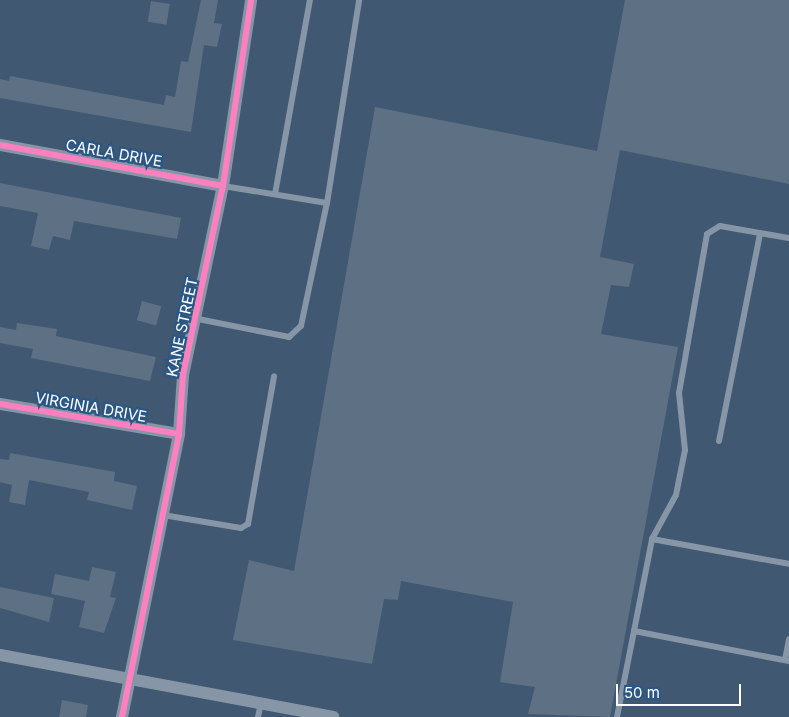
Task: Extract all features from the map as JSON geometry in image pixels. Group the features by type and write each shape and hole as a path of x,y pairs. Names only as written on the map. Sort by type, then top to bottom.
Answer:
{"street":[{"name":"KANE STREET","path":"122,717 178,434 183,375 198,319 222,186 251,0"},
{"name":"CARLA DRIVE","path":"0,145 222,186"},
{"name":"VIRGINIA DRIVE","path":"0,404 178,434"},
{"path":"0,655 333,717"}],"lane":[{"path":"275,194 310,0"},
{"path":"198,319 289,337 301,326 327,202 359,0"},
{"path":"222,186 327,202"},
{"path":"617,717 652,539 676,496 685,450 679,393 707,234 720,226 789,238"},
{"path":"719,441 760,233"},
{"path":"163,515 241,528 248,524 274,376"},
{"path":"652,539 789,564"},
{"path":"634,631 787,661 789,639"},
{"path":"258,717 260,703"}],"building":[{"path":"201,0 218,0 214,23 222,24 217,47 204,45 191,132 0,98 0,79 9,81 10,76 164,105 166,95 175,97 181,61 188,62"},
{"path":"625,0 789,0 789,184 620,150 600,257 634,264 629,287 611,285 601,334 678,347 610,717 528,714 535,687 500,682 513,602 401,581 398,600 384,599 372,664 233,640 249,560 294,571 375,107 597,151"},
{"path":"151,1 170,4 166,25 148,22"},
{"path":"0,183 181,218 177,239 74,221 70,240 53,236 49,250 31,246 38,213 0,206"},
{"path":"142,301 161,306 156,325 137,320"},
{"path":"17,323 57,329 56,336 156,357 150,381 31,358 33,349 0,343 0,327 16,330"},
{"path":"10,453 115,472 114,481 137,486 132,510 87,500 89,492 29,480 25,505 9,502 12,485 0,482 0,459 9,460"},
{"path":"92,567 116,572 110,597 116,598 104,633 79,627 85,601 51,594 55,574 89,581"},
{"path":"0,587 54,598 49,622 0,608"},
{"path":"62,700 88,705 86,717 59,717"}],"cycle path":[{"path":"122,717 179,434 183,375 223,186 251,0"},
{"path":"0,145 223,186"},
{"path":"0,404 179,434"}]}
